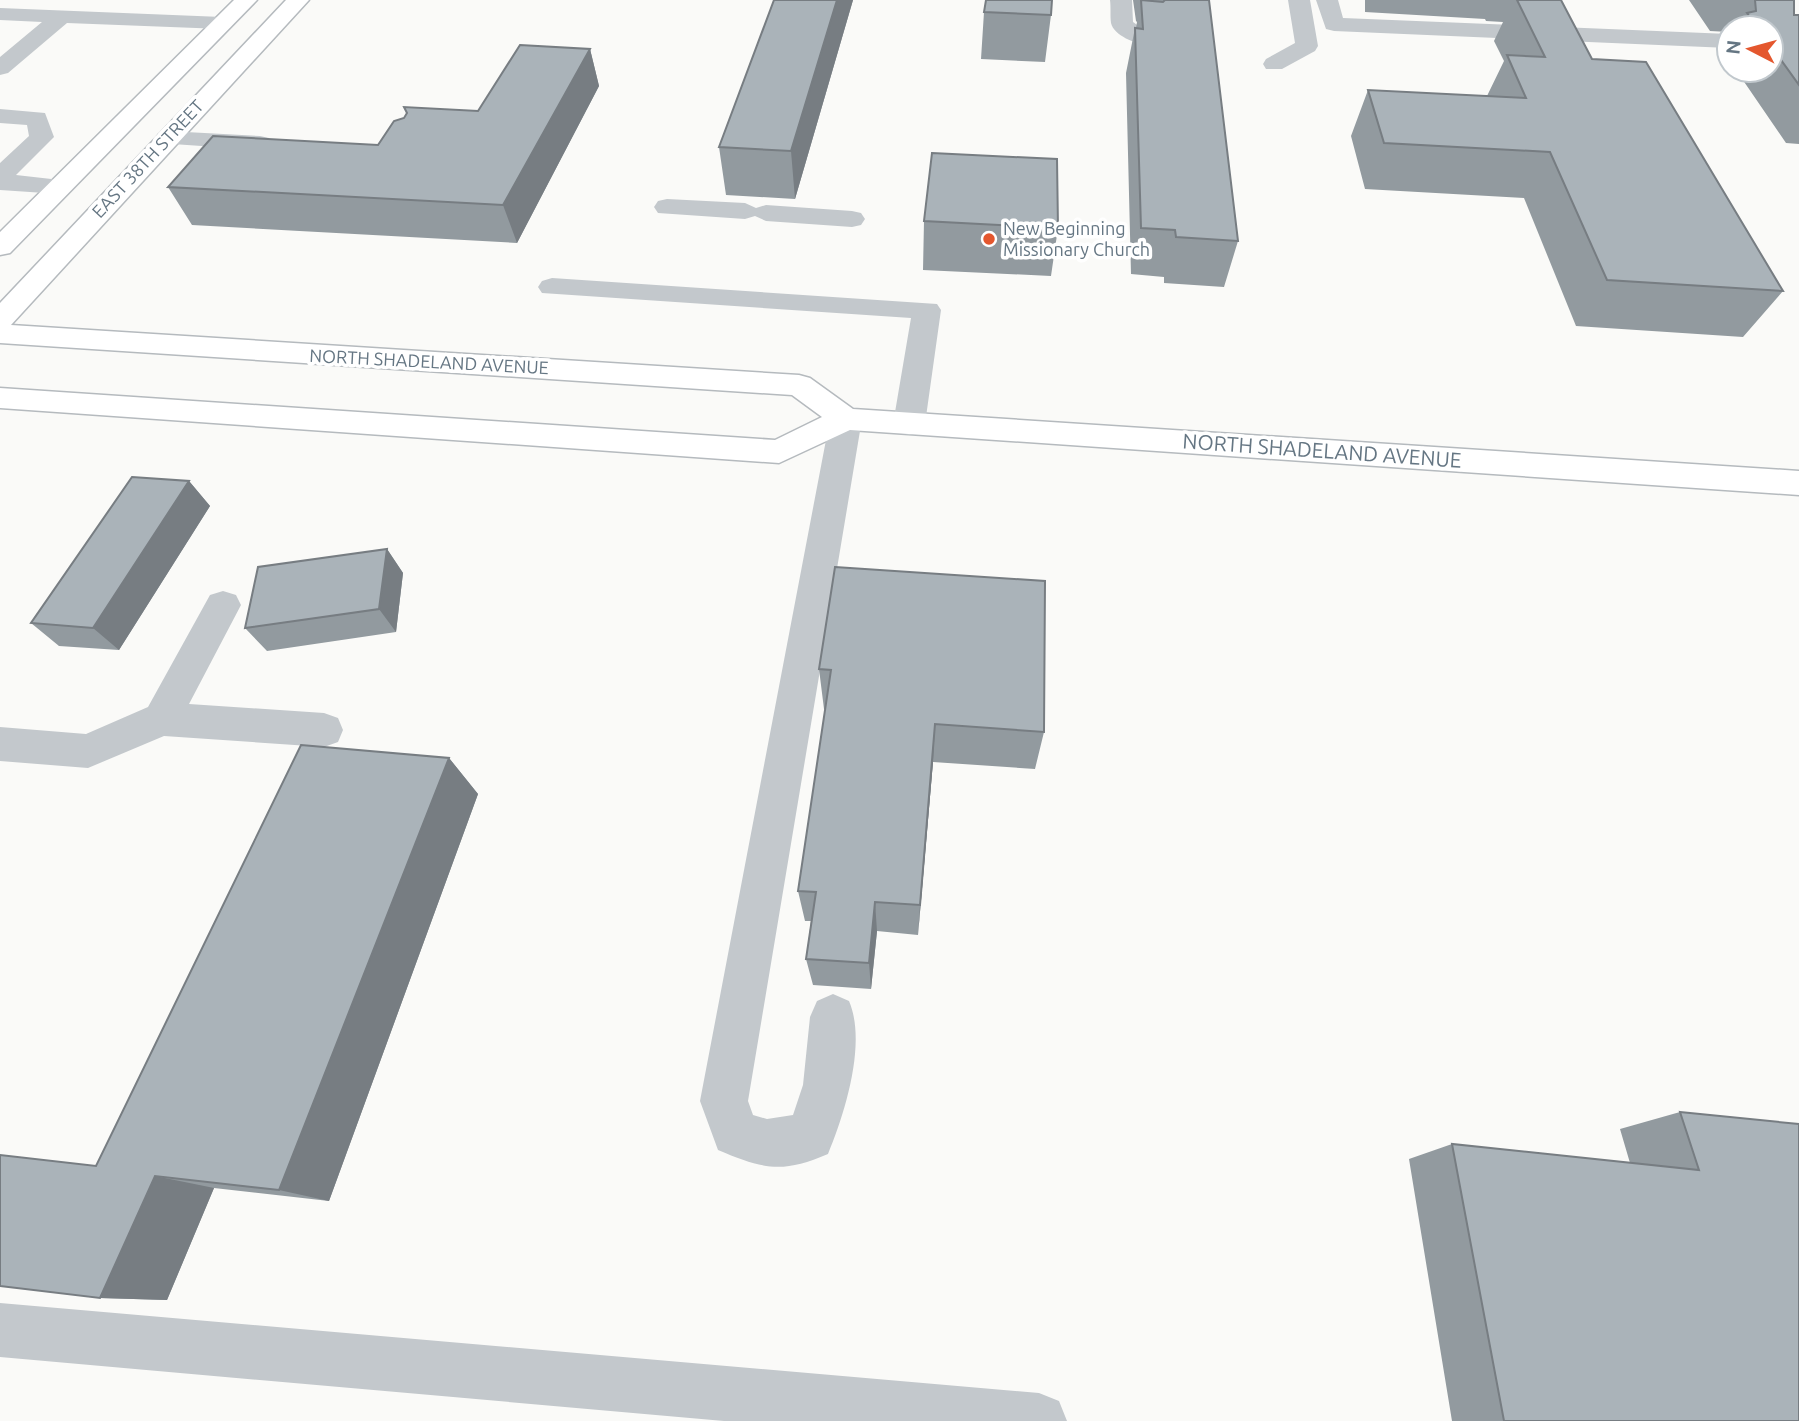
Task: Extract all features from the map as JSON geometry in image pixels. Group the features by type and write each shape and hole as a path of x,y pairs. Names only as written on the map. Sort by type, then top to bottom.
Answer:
{"main road":[{"name":"EAST 38TH STREET","path":"0,247 246,0"},
{"name":"EAST 38TH STREET","path":"0,320 298,0"},
{"name":"NORTH SHADELAND AVENUE","path":"0,334 799,385 846,419 1799,483"},
{"path":"0,398 779,452 846,419"}],"street":[{"path":"1121,0 1122,25 1146,39"},
{"path":"1273,64 1307,46 1299,0"},
{"path":"1327,0 1335,24 1715,40"},
{"path":"0,14 222,23"},
{"path":"0,68 62,16"},
{"path":"0,116 37,118 42,137 0,177"},
{"path":"167,138 288,144"},
{"path":"0,183 60,186"},
{"path":"667,207 852,219"},
{"path":"552,287 927,310 909,424"},
{"path":"833,1017 827,1085 811,1137 767,1143 736,1133 724,1101 727,1079 846,419"},
{"path":"162,719 223,606"},
{"path":"0,744 88,751 162,719 324,730"},
{"path":"0,1330 1039,1421"}],"building":[{"path":"774,0 837,0 791,151 719,147"},
{"path":"986,0 1052,0 1051,15 984,12"},
{"path":"1141,0 1209,0 1238,241 1176,237 1175,230 1141,228 1135,28 1143,29"},
{"path":"1517,0 1561,0 1592,59 1646,62 1783,291 1607,280 1550,152 1384,143 1368,90 1526,98 1507,55 1545,57"},
{"path":"1755,0 1794,0 1794,15 1799,15 1799,85 1785,66 1785,14 1747,13 1756,11"},
{"path":"520,45 590,49 503,205 168,187 213,136 378,145 394,121 404,118 407,113 404,107 478,111"},
{"path":"932,153 1057,159 1058,228 924,221"},
{"path":"132,477 189,481 93,628 31,623"},
{"path":"387,549 379,609 245,628 258,567"},
{"path":"835,567 1045,581 1044,732 935,724 920,905 875,902 869,963 806,959 816,892 798,891 831,670 819,669"},
{"path":"301,745 449,758 279,1190 155,1176 100,1298 0,1286 0,1155 96,1166"},
{"path":"1680,1112 1799,1124 1799,1421 1504,1421 1452,1144 1699,1170"}],"place":[{"name":"New Beginning Missionary Church","path":"989,239"}]}
